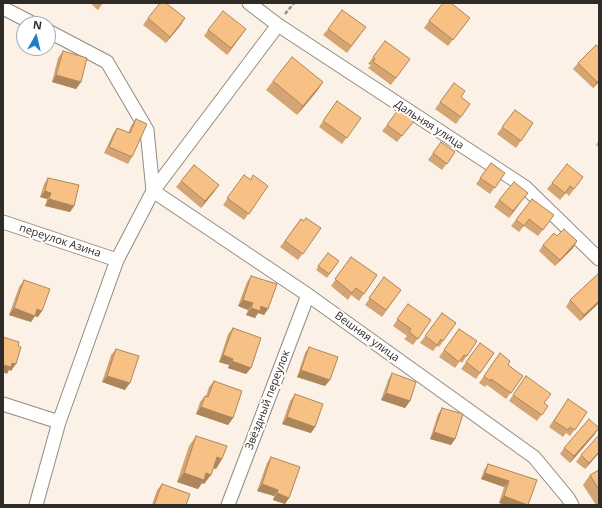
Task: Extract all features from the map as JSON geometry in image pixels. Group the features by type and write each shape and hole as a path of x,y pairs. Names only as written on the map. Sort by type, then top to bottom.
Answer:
{"street":[{"name":"Дальняя улица","path":"249,3 278,24 525,188 599,259"},
{"path":"3,8 18,16"},
{"path":"36,505 59,422 117,260 153,191 278,24"},
{"path":"56,35 107,62 147,130 153,191"},
{"name":"Вешняя улица","path":"153,191 308,295 534,457 569,503"},
{"name":"переулок Азина","path":"3,222 117,260"},
{"name":"Звёздный переулок","path":"228,505 308,295"},
{"path":"3,404 59,422"}],"building":[{"path":"160,3 166,3 185,18 170,37 148,18"},
{"path":"443,3 451,3 470,18 453,40 429,21"},
{"path":"342,10 366,27 351,46 328,29"},
{"path":"223,11 246,29 231,48 208,30"},
{"path":"385,41 410,59 396,78 373,62 375,59 373,57"},
{"path":"596,45 599,48 599,80 597,82 578,63"},
{"path":"63,51 87,58 81,82 56,75"},
{"path":"292,57 323,82 303,106 273,81"},
{"path":"454,83 465,91 461,97 470,104 461,117 440,102"},
{"path":"337,101 361,118 347,138 323,121"},
{"path":"398,110 414,121 402,136 387,125"},
{"path":"515,110 533,123 521,141 502,127"},
{"path":"136,119 147,124 132,157 109,147 117,128 130,133"},
{"path":"441,142 455,152 447,164 433,153"},
{"path":"491,163 505,173 495,188 480,178"},
{"path":"567,164 583,177 574,189 570,186 565,193 552,183"},
{"path":"194,165 219,185 205,201 181,181"},
{"path":"244,175 251,180 253,175 268,186 249,214 227,198"},
{"path":"48,178 79,185 74,206 49,199 51,193 45,191"},
{"path":"514,182 528,193 513,211 499,200"},
{"path":"532,199 554,215 543,230 529,219 524,226 516,220"},
{"path":"306,218 321,228 303,254 285,241 301,219 304,221"},
{"path":"564,229 577,241 560,260 543,245 554,233 557,236"},
{"path":"328,253 339,261 329,274 318,266"},
{"path":"351,257 377,275 364,294 356,288 352,293 335,279"},
{"path":"599,273 599,301 584,315 570,300"},
{"path":"251,276 277,284 268,309 261,306 260,311 251,308 253,303 243,300"},
{"path":"384,277 401,290 386,310 369,298"},
{"path":"24,280 50,289 42,311 37,309 35,316 14,308"},
{"path":"408,304 431,320 418,339 409,332 411,329 397,319"},
{"path":"442,313 456,323 443,341 441,339 437,345 425,336"},
{"path":"233,328 261,338 251,368 232,361 233,359 223,355"},
{"path":"459,329 477,341 467,356 464,355 459,362 444,350"},
{"path":"3,337 19,342 18,346 21,347 16,364 12,363 11,367 3,365"},
{"path":"480,343 494,353 480,373 466,362"},
{"path":"309,347 338,357 330,380 301,370"},
{"path":"116,349 139,356 130,383 107,376"},
{"path":"500,353 510,361 508,365 523,376 511,393 484,376"},
{"path":"392,373 416,382 410,401 386,393"},
{"path":"526,376 551,394 544,403 548,406 542,415 513,395"},
{"path":"214,381 242,391 233,418 201,407 205,396 208,397"},
{"path":"295,394 323,404 315,427 287,417"},
{"path":"568,399 587,412 575,430 570,427 568,430 554,421"},
{"path":"442,408 463,414 455,439 434,432"},
{"path":"589,419 599,428 574,456 564,448"},
{"path":"599,435 599,452 589,463 581,455"},
{"path":"196,436 227,446 222,459 217,457 211,475 206,473 204,480 184,473"},
{"path":"271,457 300,467 289,498 277,493 278,490 262,484"},
{"path":"488,464 537,480 528,505 504,496 509,481 485,473"},
{"path":"599,470 599,490 590,475"},
{"path":"162,484 190,494 186,505 154,505"}]}
